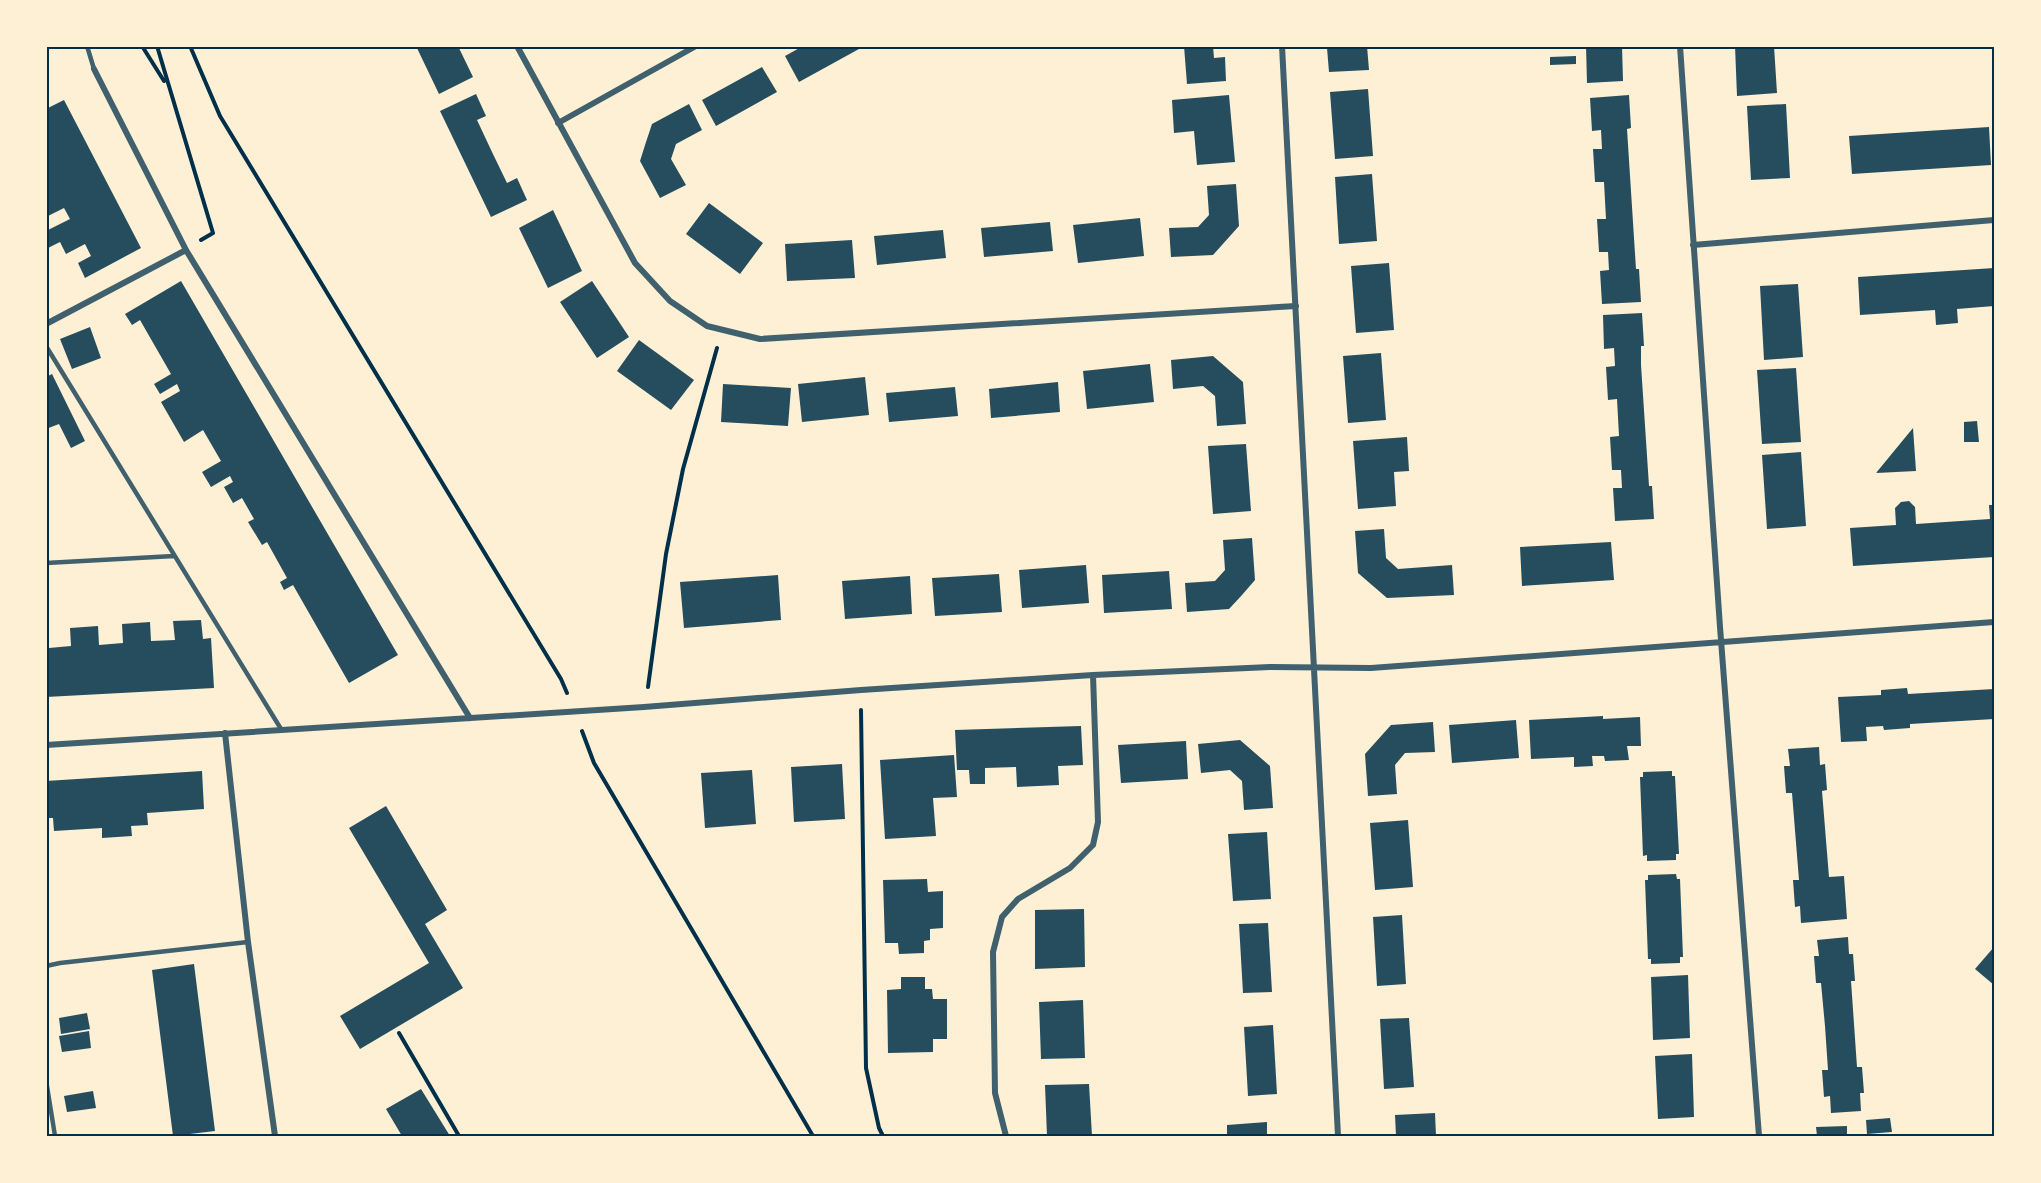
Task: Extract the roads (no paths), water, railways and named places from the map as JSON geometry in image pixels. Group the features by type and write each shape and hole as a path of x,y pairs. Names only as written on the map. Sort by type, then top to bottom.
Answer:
{"street":[{"path":"517,46 636,263 670,301 707,326 760,339 1296,306"},
{"path":"558,123 696,46"},
{"path":"1282,46 1338,1137"},
{"path":"1680,46 1721,641 1759,1137"},
{"path":"94,69 186,250 470,718"},
{"path":"1693,244 1995,220"},
{"path":"46,324 186,250"},
{"path":"46,745 644,707 1093,675 1270,667 1371,668 1995,622"},
{"path":"1006,1137 995,1093 993,952 1002,917 1018,899 1070,868 1094,845 1098,822 1093,675"},
{"path":"225,733 248,942 275,1137"}],"lane":[{"path":"46,48 51,46"},
{"path":"87,46 94,69"},
{"path":"46,346 281,729"},
{"path":"46,563 174,556"},
{"path":"46,966 248,942"},
{"path":"46,1080 56,1137"}]}
